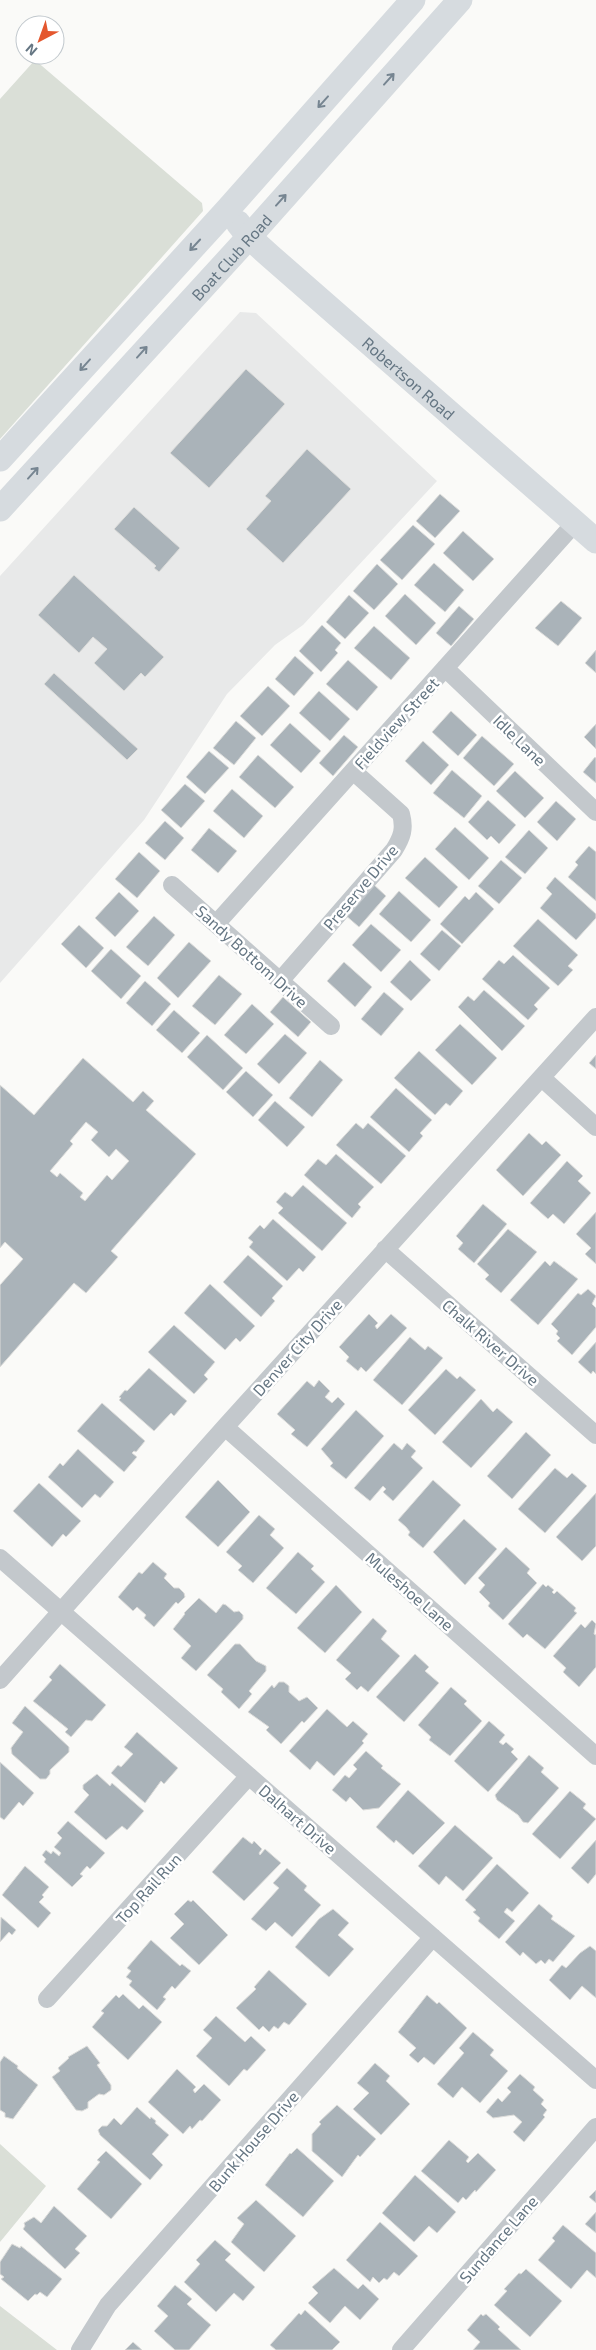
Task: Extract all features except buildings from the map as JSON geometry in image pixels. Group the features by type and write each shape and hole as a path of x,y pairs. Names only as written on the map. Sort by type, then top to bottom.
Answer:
{"main road":[{"name":"Boat Club Road","path":"0,459 228,209 413,0"},
{"name":"Boat Club Road","path":"0,509 249,237 460,0"},
{"name":"Robertson Road","path":"228,209 249,237 596,541"}],"street":[{"name":"Fieldview Street","path":"216,924 576,522"},
{"name":"Idle Lane","path":"445,668 596,812"},
{"name":"Preserve Drive","path":"280,981 394,850 402,837 404,824 401,814 353,771"},
{"name":"Sandy Bottom Drive","path":"172,885 331,1026"},
{"name":"Denver City Drive","path":"0,1680 224,1427 596,1017"},
{"path":"542,1078 596,1127"},
{"name":"Chalk River Drive","path":"386,1249 596,1435"},
{"name":"Muleshoe Lane","path":"224,1427 596,1756"},
{"name":"Dalhart Drive","path":"0,1558 596,2080"},
{"name":"Top Rail Run","path":"47,1999 249,1776"},
{"name":"Bunk House Drive","path":"80,2350 108,2305 433,1937"},
{"name":"Sundance Lane","path":"401,2350 596,2127"}],"shaded area":[{"path":"31,65 41,65 202,203 203,211 0,439 0,99"},
{"path":"240,312 256,313 437,481 303,625 275,645 227,694 144,820 0,983 0,576"},
{"path":"0,2144 46,2186 0,2242"},
{"path":"0,2306 57,2350 0,2350"}]}
